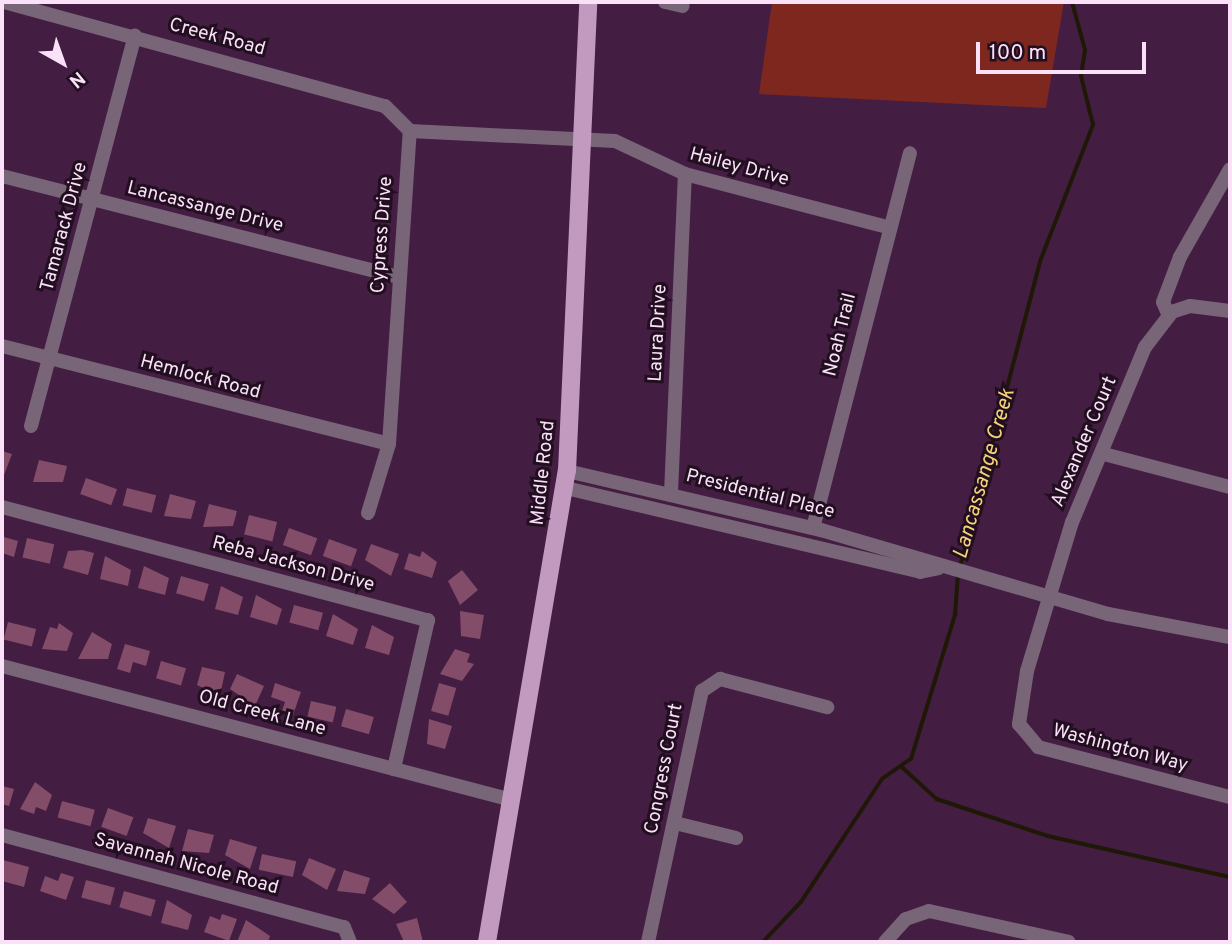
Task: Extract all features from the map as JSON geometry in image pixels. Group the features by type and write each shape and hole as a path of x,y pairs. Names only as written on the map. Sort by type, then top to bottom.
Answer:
{"main road":[{"name":"Middle Road","path":"487,942 566,479 585,141 587,2"}],"street":[{"name":"Creek Road","path":"4,2 385,106 410,131"},
{"path":"665,2 682,6"},
{"name":"Tamarack Drive","path":"31,426 135,36"},
{"path":"410,131 585,141"},
{"name":"Cypress Drive","path":"368,513 389,444 410,131"},
{"name":"Hailey Drive","path":"585,141 636,148 685,174 887,227"},
{"name":"Noah Trail","path":"813,528 887,227 910,153"},
{"path":"1230,169 1180,257 1163,302 1170,314 1190,306 1230,311"},
{"name":"Laura Drive","path":"671,493 685,174"},
{"name":"Lancassange Drive","path":"2,176 399,277"},
{"name":"Alexander Court","path":"1049,594 1145,347 1170,314"},
{"name":"Hemlock Road","path":"2,346 389,444"},
{"path":"1104,454 1230,486"},
{"name":"Presidential Place","path":"566,479 671,493 923,557 945,570 968,578 1049,594 1108,614 1230,637"},
{"name":"Presidential Place","path":"566,479 920,572 945,570"},
{"name":"Reba Jackson Drive","path":"2,508 428,620 394,769"},
{"name":"Washington Way","path":"1049,594 1019,705 1026,736 1038,747 1230,797"},
{"name":"Old Creek Lane","path":"2,666 512,800"},
{"name":"Congress Court","path":"648,942 676,823 698,699 709,684 736,682 827,707"},
{"path":"676,823 736,838"},
{"name":"Savannah Nicole Road","path":"2,835 344,927 350,942"},
{"path":"886,942 906,919 929,911 1069,942"}],"shaded area":[{"path":"772,2 1064,2 1046,108 759,94"}],"building":[{"path":"2,451 12,454 4,475 2,474"},
{"path":"39,460 67,466 63,482 33,482"},
{"path":"86,478 117,489 111,505 80,494"},
{"path":"127,488 156,495 152,513 123,505"},
{"path":"170,494 196,501 191,519 164,516"},
{"path":"209,504 237,511 233,526 203,527"},
{"path":"249,515 277,522 272,541 244,534"},
{"path":"289,528 317,538 311,555 283,545"},
{"path":"2,529 4,537 18,541 14,557 2,553"},
{"path":"27,538 54,544 50,564 23,557"},
{"path":"329,539 357,549 351,566 323,556"},
{"path":"371,544 399,554 391,576 365,560"},
{"path":"68,551 94,553 88,575 63,568"},
{"path":"422,551 437,562 432,578 404,569 409,553 420,557"},
{"path":"105,556 131,570 128,586 100,579"},
{"path":"144,566 169,578 165,595 138,588"},
{"path":"462,570 478,590 460,605 448,581"},
{"path":"181,576 209,584 204,601 176,593"},
{"path":"221,586 243,597 238,615 215,609"},
{"path":"256,595 282,609 277,625 250,617"},
{"path":"294,605 323,613 318,630 289,622"},
{"path":"460,611 484,615 480,639 461,636"},
{"path":"333,614 358,629 353,645 326,636"},
{"path":"8,622 36,629 32,646 4,639"},
{"path":"59,623 73,633 67,651 42,649 50,627 57,629"},
{"path":"372,625 394,637 389,655 365,648"},
{"path":"92,632 112,644 108,659 78,659"},
{"path":"125,644 150,651 146,666 133,662 130,673 117,669"},
{"path":"455,649 470,654 467,662 474,664 462,681 440,674"},
{"path":"161,661 186,668 181,685 156,678"},
{"path":"202,667 225,672 220,696 197,685"},
{"path":"237,674 264,686 255,706 230,689"},
{"path":"275,683 301,692 293,715 282,711 285,702 271,697"},
{"path":"439,683 456,688 448,716 431,711"},
{"path":"311,701 336,707 333,722 307,717"},
{"path":"346,709 374,717 369,734 341,726"},
{"path":"429,719 452,726 445,749 427,744"},
{"path":"35,782 52,795 46,811 36,807 34,814 20,809"},
{"path":"2,786 14,789 9,806 2,804"},
{"path":"62,801 95,810 90,826 58,817"},
{"path":"108,808 133,817 127,836 101,827"},
{"path":"148,818 176,826 169,848 143,833"},
{"path":"188,829 214,835 209,853 182,851"},
{"path":"230,839 257,847 250,869 225,855"},
{"path":"262,854 296,861 293,877 259,870"},
{"path":"309,858 336,869 327,890 302,875"},
{"path":"3,860 29,867 24,887 2,881"},
{"path":"344,870 370,878 365,894 337,891"},
{"path":"61,873 74,877 66,900 40,891 45,876 58,881"},
{"path":"86,880 115,888 110,905 81,897"},
{"path":"390,883 407,902 394,914 372,899"},
{"path":"124,891 156,900 151,916 119,907"},
{"path":"167,900 192,915 188,930 161,923"},
{"path":"222,914 237,919 229,941 204,932 210,916 220,920"},
{"path":"417,918 423,942 404,942 396,924"},
{"path":"246,920 270,936 268,942 237,942"}],"waterway":[{"name":"Lancassange Creek","path":"960,567 1041,259 1093,125 1081,76 1085,50 1072,2"},
{"name":"Lancassange Creek","path":"763,942 801,902 882,779 911,759 955,615 958,574"},
{"path":"901,766 937,799 1048,836 1230,877"}]}
